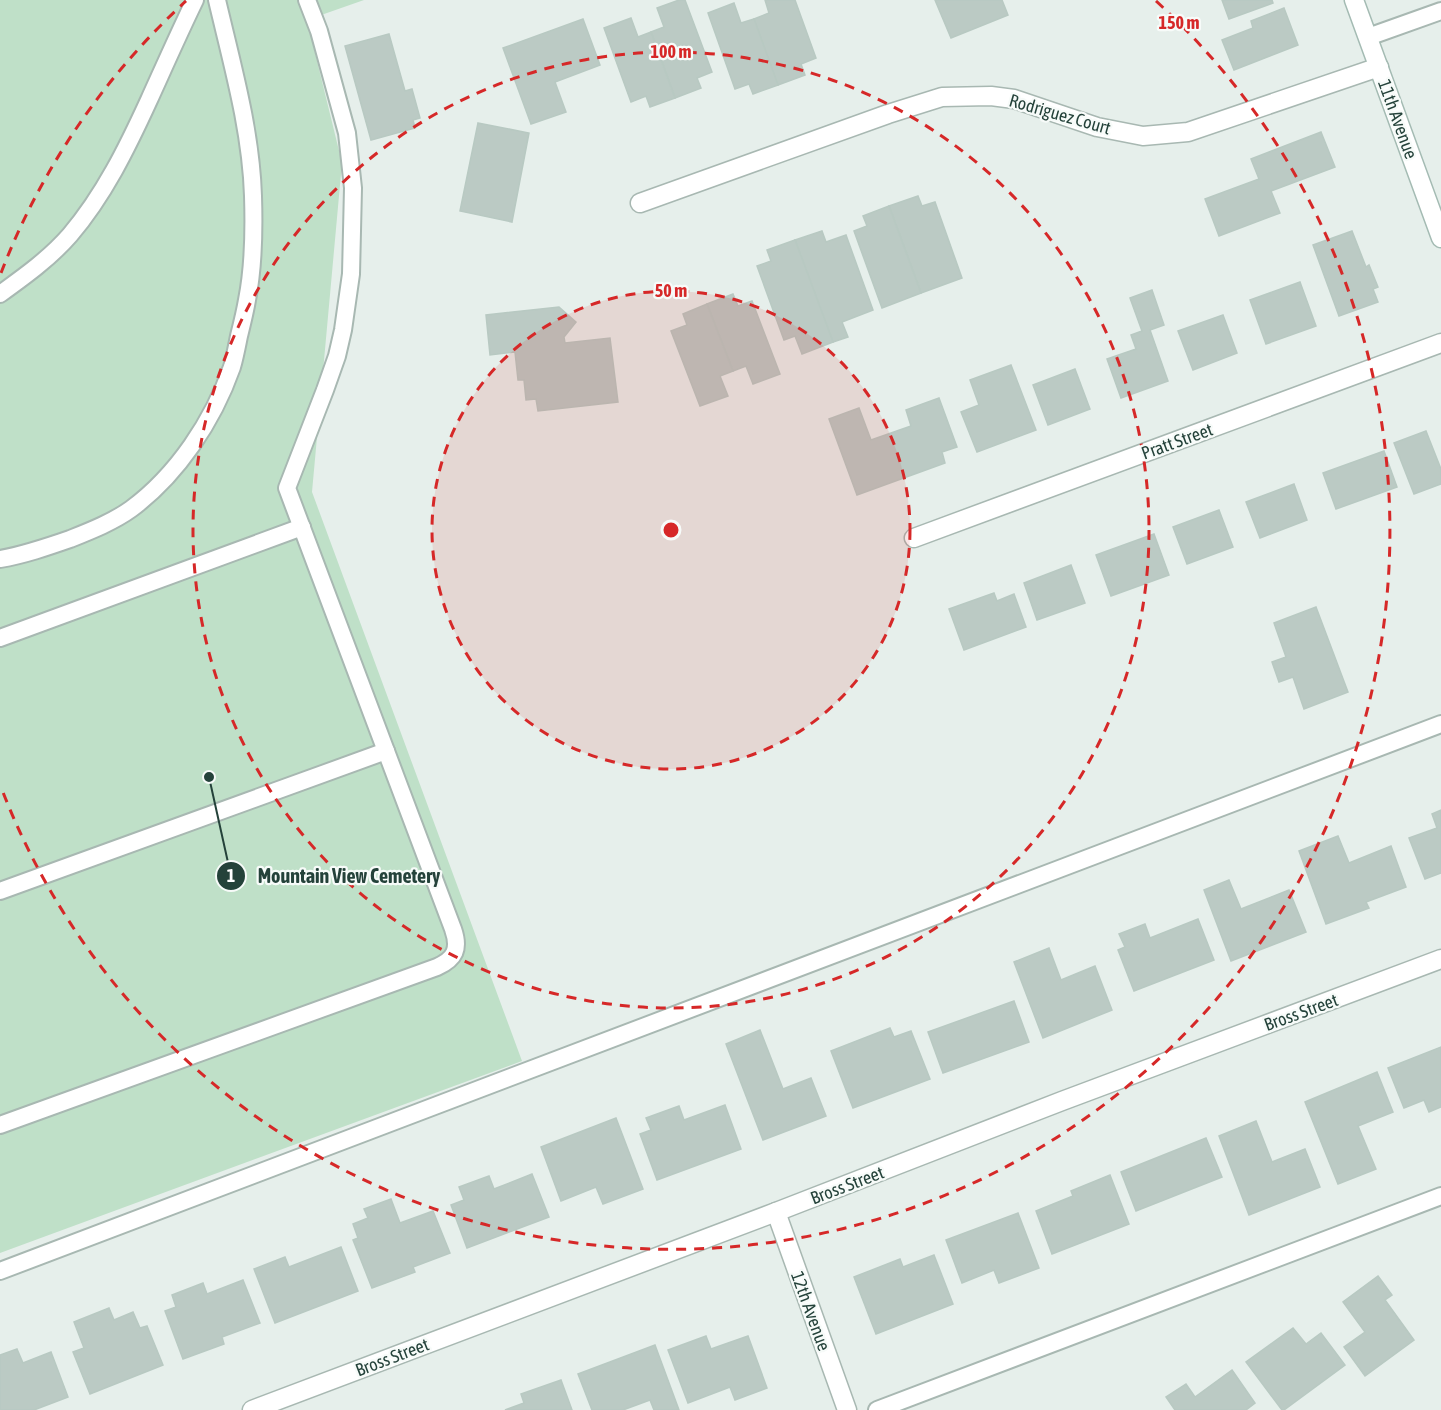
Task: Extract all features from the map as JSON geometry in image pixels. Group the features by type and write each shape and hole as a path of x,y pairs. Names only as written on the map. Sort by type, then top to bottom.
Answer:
{"street":[{"name":"11th Avenue","path":"1354,0 1441,238"},
{"name":"Rodriguez Court","path":"640,202 942,97 991,96 1014,99 1097,127 1143,136 1188,132 1379,67"},
{"name":"Pratt Street","path":"914,538 1441,343"},
{"name":"Bross Street","path":"252,1410 1441,959"},
{"name":"12th Avenue","path":"776,1212 847,1410"}],"lane":[{"path":"0,294 48,257 95,204 133,134 195,0"},
{"path":"0,559 57,544 130,510 165,480 189,451 212,412 232,366 247,299 253,196 247,134 216,0"},
{"path":"0,1125 436,968 452,958 457,948 455,936 287,488 341,342 351,274 353,188 350,149 345,122 319,32 307,0"},
{"path":"1368,37 1441,11"},
{"path":"0,638 302,527"},
{"path":"0,1271 1441,724"},
{"path":"0,891 386,751"},
{"path":"877,1410 1441,1196"}],"green space":[{"path":"0,0 364,0 307,20 342,163 312,492 522,1061 0,1253"}],"building":[{"path":"685,0 712,72 697,78 701,88 675,98 651,32 664,27 657,8"},
{"path":"765,0 795,0 816,58 801,64 805,75 778,85 754,19 769,13"},
{"path":"935,0 1002,0 1008,15 951,38"},
{"path":"1222,0 1272,0 1273,3 1229,19"},
{"path":"734,3 741,23 754,19 778,85 753,94 749,84 735,89 708,13"},
{"path":"1284,8 1298,45 1234,70 1222,40 1253,28 1251,21"},
{"path":"631,18 638,37 651,32 675,98 650,107 646,96 631,102 604,28"},
{"path":"583,19 600,65 555,82 566,112 531,124 503,48"},
{"path":"389,34 405,91 412,89 420,118 413,120 415,128 371,140 345,46"},
{"path":"478,123 529,133 512,222 460,211"},
{"path":"1321,132 1335,167 1271,191 1280,213 1219,236 1205,199 1259,179 1251,159"},
{"path":"918,196 922,206 935,202 962,278 921,293 889,206"},
{"path":"889,206 921,293 882,308 854,231 867,226 863,216"},
{"path":"822,231 826,242 846,235 873,310 842,322 848,337 833,342 795,240"},
{"path":"1352,231 1366,267 1369,265 1378,287 1373,289 1378,302 1339,316 1313,245"},
{"path":"795,240 833,342 802,354 795,336 784,340 757,266 771,261 767,250"},
{"path":"1300,282 1316,326 1266,344 1250,300"},
{"path":"1152,290 1164,325 1150,330 1168,381 1121,398 1107,359 1136,349 1131,335 1142,331 1130,298"},
{"path":"733,294 738,306 752,301 780,374 753,384 746,366 733,371 707,304"},
{"path":"707,304 733,371 720,376 728,396 700,406 671,331 687,325 683,314"},
{"path":"559,307 576,322 564,337 565,343 610,338 618,402 538,411 536,399 526,400 524,380 518,380 515,352 490,355 486,315"},
{"path":"1223,315 1237,353 1193,370 1178,331"},
{"path":"1011,365 1036,430 977,452 961,412 979,405 970,380"},
{"path":"1075,369 1090,409 1048,425 1033,385"},
{"path":"939,398 957,447 942,452 945,463 857,495 829,419 859,408 871,440 911,426 906,410"},
{"path":"1426,431 1441,469 1441,484 1414,494 1394,443"},
{"path":"1384,451 1397,487 1336,509 1323,473"},
{"path":"1294,484 1307,520 1260,538 1246,502"},
{"path":"1219,510 1233,547 1187,564 1173,527"},
{"path":"1154,534 1169,575 1111,596 1096,555"},
{"path":"1071,565 1085,603 1037,620 1024,583"},
{"path":"994,593 997,601 1014,594 1026,627 964,650 949,609"},
{"path":"1316,607 1348,692 1304,709 1293,677 1279,682 1272,662 1286,657 1274,623"},
{"path":"1441,810 1441,873 1425,879 1409,838 1437,828 1432,814"},
{"path":"1338,836 1349,863 1391,846 1406,887 1366,902 1369,908 1326,924 1299,851"},
{"path":"1229,880 1241,909 1289,890 1306,932 1231,961 1204,890"},
{"path":"1198,919 1214,960 1134,991 1118,950 1125,947 1119,934 1145,924 1150,938"},
{"path":"1049,948 1061,980 1095,966 1112,1010 1043,1038 1014,962"},
{"path":"1014,1001 1029,1042 943,1073 928,1032"},
{"path":"890,1028 894,1037 911,1031 930,1079 853,1108 831,1051"},
{"path":"760,1030 783,1089 811,1078 826,1116 763,1140 726,1044"},
{"path":"1441,1047 1441,1107 1429,1112 1424,1100 1404,1108 1388,1068"},
{"path":"1377,1072 1393,1112 1358,1126 1376,1169 1338,1184 1305,1102"},
{"path":"725,1105 741,1149 657,1180 640,1134 651,1130 646,1118 679,1106 684,1120"},
{"path":"616,1118 643,1189 603,1204 596,1187 561,1201 541,1147"},
{"path":"1256,1121 1272,1162 1305,1149 1320,1187 1249,1215 1219,1136"},
{"path":"1206,1138 1222,1177 1136,1211 1121,1172"},
{"path":"532,1174 549,1217 467,1248 451,1205 464,1200 459,1187 489,1176 494,1189"},
{"path":"1110,1175 1129,1224 1052,1254 1036,1211 1073,1196 1071,1191"},
{"path":"391,1199 400,1223 433,1211 450,1253 413,1267 415,1272 372,1288 353,1240 358,1238 353,1224 368,1218 364,1209"},
{"path":"1018,1213 1039,1268 999,1283 994,1270 962,1283 946,1240"},
{"path":"341,1247 358,1291 275,1323 254,1269 285,1257 289,1267"},
{"path":"934,1255 953,1304 876,1334 854,1277 900,1259 903,1267"},
{"path":"1378,1276 1392,1295 1385,1300 1414,1340 1365,1376 1344,1347 1365,1332 1343,1302"},
{"path":"243,1280 260,1323 222,1337 224,1344 183,1359 165,1311 176,1307 172,1295 203,1283 207,1294"},
{"path":"109,1308 114,1320 133,1312 140,1328 147,1326 163,1365 90,1394 73,1352 84,1348 74,1322"},
{"path":"1293,1328 1306,1344 1321,1333 1345,1365 1282,1410 1246,1362"},
{"path":"706,1336 711,1349 748,1336 767,1388 735,1400 730,1387 688,1403 668,1350"},
{"path":"655,1345 679,1410 654,1410 650,1400 623,1410 592,1410 578,1374"},
{"path":"17,1349 23,1363 51,1352 68,1397 34,1410 0,1410 0,1355"},
{"path":"1232,1370 1255,1403 1246,1410 1175,1410 1166,1397 1186,1384 1195,1397"},
{"path":"561,1380 572,1410 505,1410 524,1403 521,1394"}],"place":[{"name":"Mountain View Cemetery","path":"209,777"}]}
